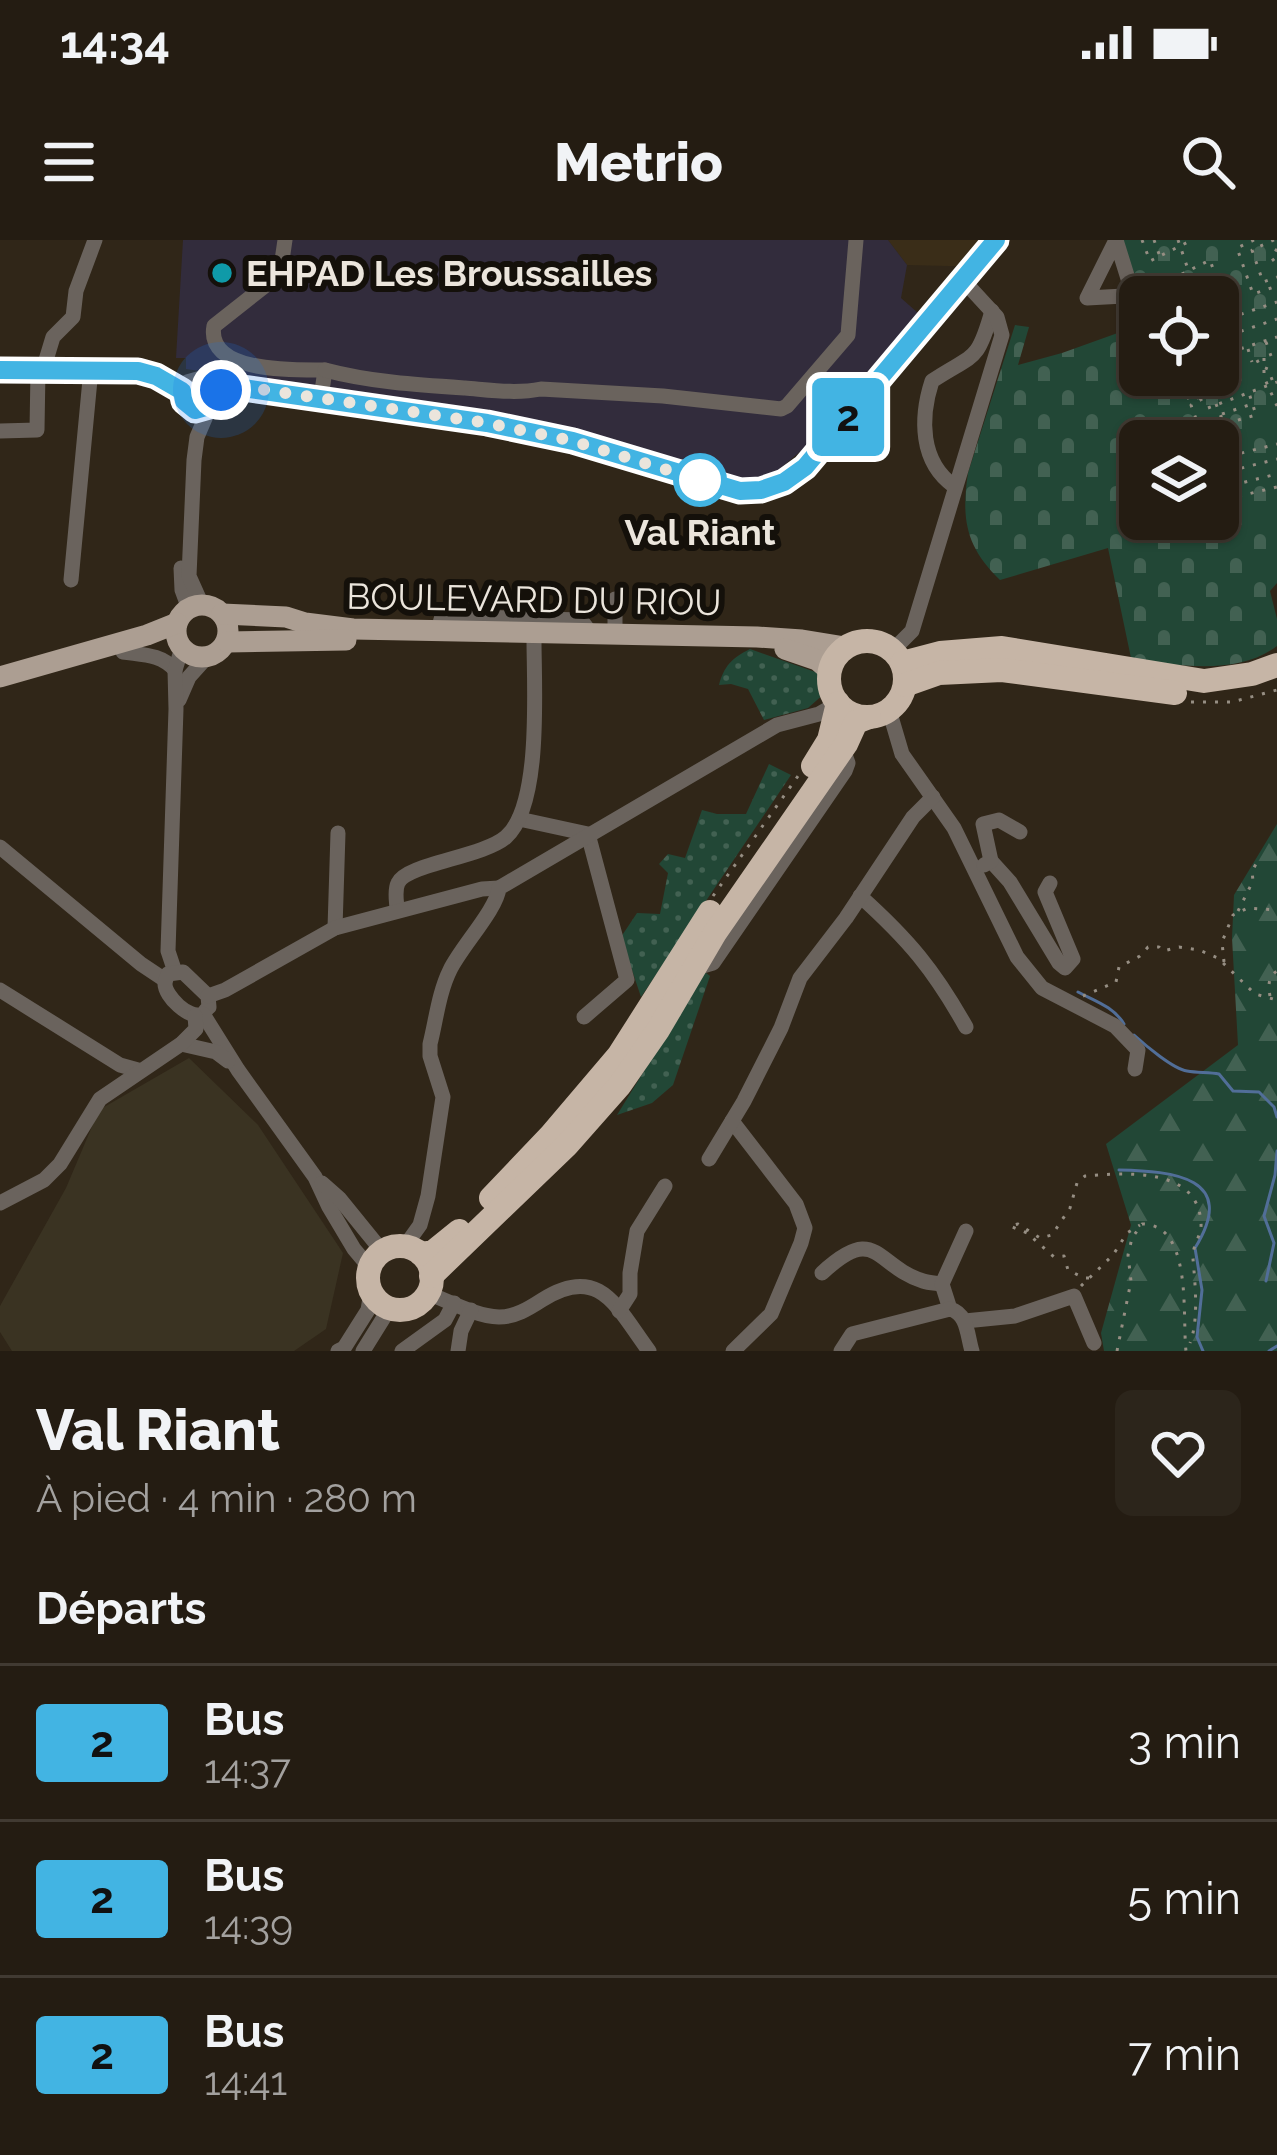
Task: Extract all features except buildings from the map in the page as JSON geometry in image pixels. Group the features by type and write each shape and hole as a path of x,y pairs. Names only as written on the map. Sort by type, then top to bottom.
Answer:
{"highway":[{"path":"879,713 846,711 838,703 829,682 830,671 845,647 868,640 899,665 939,674 1006,670 1208,696 1277,681"},
{"path":"899,665 940,653 1002,648 1204,681 1252,674 1277,664"},
{"path":"401,1269 414,1306 396,1310 377,1300 401,1269 567,1145 620,1085 693,968 843,749 856,722 896,703 899,665"},
{"path":"401,1269 460,1231 619,1055 687,944 821,754 838,703"}],"main road":[{"name":"BOULEVARD DU RIOU","path":"189,630 271,615 353,629 757,637 845,647"},
{"path":"0,677 147,635 189,630 228,627 226,642 207,657 193,656 189,630"},
{"path":"0,690 189,630"},
{"name":"BOULEVARD DU RIOU","path":"226,642 753,644 798,652 830,671"}],"street":[{"path":"0,431 37,430 40,370 53,338 73,317 76,291 95,240"},
{"path":"285,240 280,274 214,326 212,338 218,350 236,362 446,387 663,396 781,409 848,335 856,240"},
{"path":"213,395 252,388 487,423 573,441 729,489 761,490 805,467 996,240"},
{"path":"899,665 899,644 912,631 1002,335 997,316 962,279"},
{"path":"954,486 934,467 924,440 929,391 932,381 974,357 992,311"},
{"path":"71,580 91,369"},
{"path":"0,370 149,374 182,391"},
{"path":"321,398 325,370"},
{"path":"213,395 205,409 195,410 184,401 182,391 196,378 206,380 213,395 194,460 189,630 176,709 166,991 195,1014 315,1177 401,1269 454,1303 501,1317 523,1312 576,1285 596,1288 650,1351"},
{"path":"189,630 181,577 188,436 195,410"},
{"path":"615,599 615,632"},
{"path":"398,910 400,878 481,852 501,842 519,819 534,760 534,640"},
{"path":"176,709 189,677 207,657"},
{"path":"208,996 334,928 499,888 777,725 838,703"},
{"path":"879,713 902,754 984,866 1017,957 1042,988 1115,1026 1138,1050 1135,1069"},
{"path":"709,1159 781,1028 800,978 933,797"},
{"path":"519,819 588,834"},
{"path":"984,866 983,824 999,820 1020,832"},
{"path":"334,928 338,833"},
{"path":"584,1017 627,980 588,834"},
{"path":"0,847 141,964 170,976 184,972 208,996 209,1007 195,1014 181,1044 100,1099 60,1164 44,1180 0,1203"},
{"path":"984,866 1010,882 1065,968 1073,959 1045,892 1050,883"},
{"path":"338,1351 401,1269 420,1225 443,1097 430,1056 434,1026 448,973 498,899 499,888"},
{"path":"860,896 902,934 939,979 966,1028"},
{"path":"0,990 120,1065 138,1070"},
{"path":"181,1044 216,1052 238,1070"},
{"path":"732,1121 796,1204 805,1228 771,1314 733,1351"},
{"path":"619,1311 630,1294 637,1231 665,1186"},
{"path":"950,1309 942,1284 966,1231"},
{"path":"822,1273 842,1255 861,1249 879,1252 922,1281 942,1284"},
{"path":"965,1321 1015,1316 1074,1296 1094,1343"},
{"path":"402,1351 445,1320 454,1303"},
{"path":"842,1351 852,1334 950,1309 965,1321 971,1351"},
{"path":"362,1351 386,1314 396,1310"},
{"path":"458,1351 471,1310"}],"path":[{"path":"1142,240 1150,261 1192,240"},
{"path":"1154,240 1160,256"},
{"path":"1166,240 1169,251"},
{"path":"1254,240 1237,248 1253,294 1277,286"},
{"path":"1277,265 1271,257 1277,249 1273,240 1252,250 1263,281 1277,277"},
{"path":"1179,243 1190,276"},
{"path":"1178,276 1210,260 1216,276"},
{"path":"1239,315 1277,302"},
{"path":"1239,332 1277,319"},
{"path":"1239,349 1277,337"},
{"path":"1266,341 1268,357 1262,372 1277,406"},
{"path":"1247,347 1255,361 1268,369 1275,383 1273,393"},
{"path":"1208,408 1275,383"},
{"path":"1216,404 1224,424 1256,415 1249,393"},
{"path":"1188,396 1189,400 1204,398 1191,405 1196,420"},
{"path":"1220,414 1252,404"},
{"path":"1239,450 1277,444"},
{"path":"1239,471 1277,459"},
{"path":"1239,483 1277,474"},
{"path":"1239,496 1277,487"},
{"path":"1237,912 1253,881 1253,862"},
{"path":"1224,963 1222,942 1230,918 1248,908 1277,910"},
{"path":"1067,1002 1114,985 1119,967 1148,947 1199,950 1224,963 1256,994 1274,1000"},
{"path":"1274,1000 1269,984 1277,971"},
{"path":"1089,1278 1068,1270 1064,1256 1054,1257 1027,1233 1010,1226 1018,1225 1040,1238 1052,1235 1070,1208 1076,1183 1084,1176 1148,1175 1182,1186 1196,1200 1201,1223 1193,1246 1197,1283 1190,1342"},
{"path":"1118,1351 1131,1281 1128,1255 1142,1224"},
{"path":"1074,1296 1113,1256 1127,1233 1151,1224 1173,1240 1182,1281 1186,1351"}],"shaded area":[{"path":"183,240 888,240 907,265 901,298 918,313 802,450 775,473 758,479 727,479 565,427 186,369 186,358 176,358"},
{"path":"888,240 982,240 960,266 948,266 907,265"},
{"path":"189,1058 258,1125 343,1253 326,1329 294,1351 12,1351 0,1332 0,1306 66,1188 99,1110"}],"green space":[{"path":"1121,240 1277,240 1277,583 1270,591 1277,646 1226,665 1187,666 1131,658 1108,548 1000,580 980,556 966,518 968,473 1015,325 1029,327 1018,365 1119,333 1119,396 1239,396 1239,276 1134,276"},
{"path":"750,649 821,674 825,693 808,708 764,720 748,689 719,685 730,663"},
{"path":"769,764 791,775 641,997 621,937 637,913 660,914 668,873 659,864 668,854 685,858 702,810 746,814"},
{"path":"1277,824 1277,1351 1104,1351 1101,1333 1131,1225 1106,1144 1238,1045 1234,895"},
{"path":"705,972 710,976 673,1085 652,1103 617,1115"}],"waterway":[{"path":"1078,992 1110,1009 1124,1024"},
{"path":"1134,1035 1181,1069 1219,1074 1233,1091 1259,1092 1277,1117"},
{"path":"1266,1281 1274,1243 1264,1216 1277,1151"},
{"path":"1119,1170 1178,1176 1205,1192 1207,1224 1195,1248 1202,1290 1197,1337 1203,1351"},
{"path":"1269,1351 1277,1346"}],"bus line":[{"name":"2","path":"0,370 116,369 149,374 182,391 187,406 195,410 209,406 213,388 236,387 487,423 573,441 729,489 761,490 805,467 996,240"}],"place":[{"name":"EHPAD Les Broussailles","path":"222,273"},
{"name":"Val Riant","path":"700,480"}],"route":[{"path":"221,390 252,388 487,423 573,441 700,480"}]}
